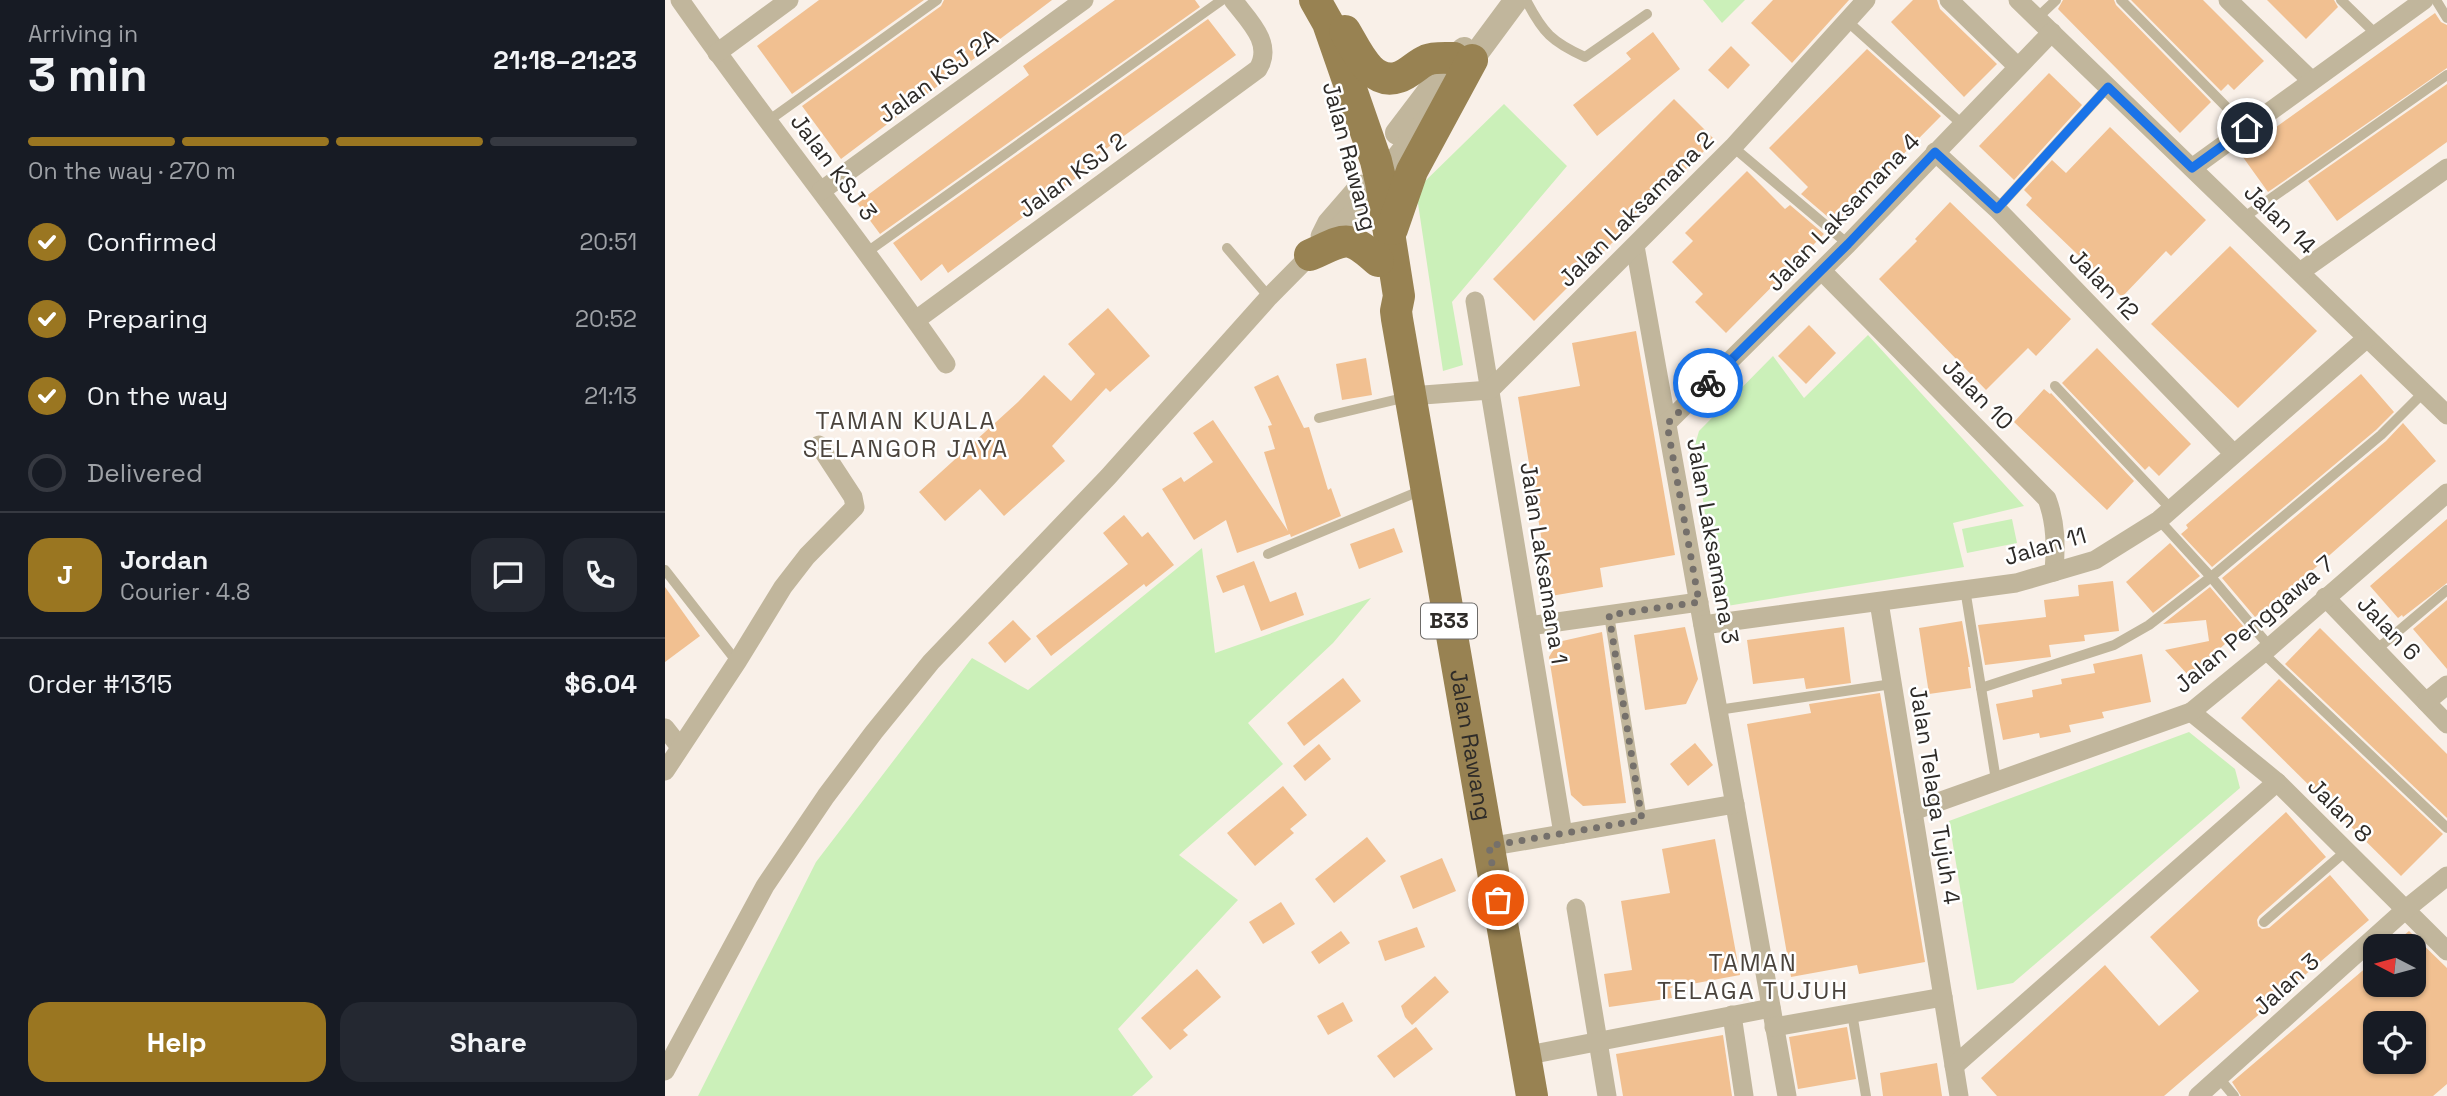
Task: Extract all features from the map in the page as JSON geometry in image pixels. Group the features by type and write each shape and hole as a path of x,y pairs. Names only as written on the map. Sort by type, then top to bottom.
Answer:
{"main road":[{"name":"Jalan Rawang","path":"1306,0 1343,117 1370,183"},
{"name":"Jalan Rawang","path":"1315,0 1328,23 1370,183 1384,248 1399,296 1396,311 1410,396 1532,1096"},
{"path":"1310,255 1342,241 1384,248 1412,171 1463,59 1428,59 1400,77 1380,77 1363,61 1326,0"}],"street":[{"name":"Jalan KSJ 3","path":"680,0 867,252 946,364"},
{"path":"717,53 789,0"},
{"name":"Jalan KSJ 2A","path":"821,191 1084,0"},
{"name":"Jalan KSJ 2","path":"916,320 1258,69 1262,62 1263,44 1233,0"},
{"path":"665,1071 765,886 826,796 874,732 931,662 1108,478 1269,297 1310,255 1370,183 1463,59 1516,0"},
{"name":"Jalan Laksamana 2","path":"1490,390 1733,147 1866,0"},
{"path":"1949,0 2018,67"},
{"name":"Jalan 14","path":"2018,0 2447,415"},
{"path":"2228,0 2312,81"},
{"path":"2192,168 2424,0"},
{"name":"Jalan Laksamana 4","path":"1667,424 1822,271 2018,67 2045,25"},
{"name":"Jalan 12","path":"1935,152 1997,209 2234,454"},
{"path":"2300,272 2447,168"},
{"name":"Jalan Laksamana 3","path":"1635,246 1787,1096"},
{"name":"Jalan 10","path":"1822,271 2047,499 2055,531 2053,572"},
{"name":"Jalan Laksamana 1","path":"1475,301 1563,834"},
{"name":"Jalan 11","path":"1703,625 2016,583 2095,560 2164,514 2367,338"},
{"path":"1410,396 1490,390"},
{"path":"665,771 783,587 807,556 855,507 853,497 819,445"},
{"name":"Jalan Penggawa 7","path":"1913,811 2191,712 2447,493"},
{"name":"Jalan 6","path":"2325,597 2447,724"},
{"path":"1529,626 1699,602"},
{"name":"Jalan Telaga Tujuh 4","path":"1879,602 1959,1096"},
{"path":"2426,702 2447,685"},
{"name":"Jalan 8","path":"2191,712 2277,782 2447,951"},
{"path":"665,728 680,747"},
{"path":"1954,1066 2277,782"},
{"path":"1489,846 1735,804"},
{"name":"Jalan 3","path":"2198,1096 2406,909 2447,876"},
{"path":"1576,908 1607,1096"},
{"path":"1524,1056 1732,1015 1773,1017 1852,1013 1943,997"},
{"path":"1732,1015 1744,1096"}],"lane":[{"path":"768,121 937,0"},
{"path":"867,252 1222,0"},
{"path":"1527,0 1538,23 1557,44 1585,57 1647,14"},
{"path":"2045,25 2056,0"},
{"path":"2121,0 2247,128"},
{"path":"2341,0 2376,34"},
{"path":"2436,0 2447,18"},
{"path":"1847,21 1963,125"},
{"path":"2243,218 2447,75"},
{"path":"1997,209 2108,87"},
{"path":"1733,147 1848,244"},
{"path":"1227,248 1269,297"},
{"path":"2055,386 2164,514 2266,650 2447,828"},
{"path":"1981,688 2114,645 2149,625 2211,577 2381,435 2424,393"},
{"path":"1319,418 1410,396"},
{"path":"1268,554 1426,488"},
{"path":"665,570 737,662"},
{"path":"1965,589 1996,780"},
{"path":"2377,650 2447,590"},
{"path":"1609,615 1642,820"},
{"path":"1718,710 1892,684"},
{"path":"2264,922 2346,851"},
{"path":"1852,1013 1866,1096"},
{"path":"2219,1078 2234,1096"}],"green space":[{"path":"1703,0 1745,0 1722,23"},
{"path":"1504,104 1567,166 1452,302 1463,365 1443,371 1416,190"},
{"path":"1868,335 2024,506 1953,523 1964,567 1727,606 1716,589 1695,445 1699,431 1773,356 1804,398"},
{"path":"2012,519 2017,543 1967,553 1962,529"},
{"path":"1202,548 1215,653 1371,598 1333,643 1248,723 1283,764 1179,855 1238,900 1118,1029 1153,1077 1132,1096 698,1096 816,862 972,658 1028,690"},
{"path":"2189,732 2235,769 2240,788 2013,983 1977,990 1949,821"}],"building":[{"path":"819,0 924,0 792,94 757,46"},
{"path":"944,0 1052,0 841,159 802,106 941,6"},
{"path":"1115,0 1195,0 1200,7 880,234 857,203 1029,75 1023,66"},
{"path":"1773,0 1849,0 1792,63 1751,23"},
{"path":"1913,0 1937,0 1940,9 1997,64 1964,97 1891,22"},
{"path":"2063,0 2114,0 2211,102 2180,133 2058,9"},
{"path":"2131,0 2203,0 2264,61 2234,90 2228,84 2221,91"},
{"path":"2267,0 2334,0 2338,7 2306,39"},
{"path":"2435,13 2441,22 2447,25 2447,68 2268,192 2240,153"},
{"path":"1208,19 1236,55 1085,164 1088,169 948,273 942,264 921,281 893,243"},
{"path":"1653,32 1680,69 1597,136 1573,105 1631,59 1626,53"},
{"path":"1731,46 1750,65 1728,89 1708,70"},
{"path":"1867,49 1941,116 1835,223 1801,194 1808,187 1769,148"},
{"path":"2049,73 2082,105 2014,180 1979,146"},
{"path":"2447,84 2447,142 2337,221 2308,181"},
{"path":"1674,99 1715,140 1534,321 1493,279"},
{"path":"2110,127 2206,220 2171,256 2166,251 2122,297 2026,205 2032,198 2024,190 2052,160 2066,173"},
{"path":"1747,171 1785,209 1790,205 1824,234 1726,333 1695,302 1703,294 1672,262 1693,241 1685,233"},
{"path":"1950,202 2071,319 2036,356 2028,348 1986,390 1879,279 1917,241 1915,239"},
{"path":"2230,246 2317,331 2238,408 2151,324"},
{"path":"1108,308 1150,356 1110,392 1106,388 1052,446 1065,461 1004,516 980,489 945,521 919,492 1044,375 1071,401 1095,374 1068,344"},
{"path":"1809,325 1836,353 1806,384 1778,356"},
{"path":"1636,331 1675,555 1600,568 1603,587 1551,596 1518,397 1580,386 1572,343"},
{"path":"2097,348 2191,444 2159,476 2149,466 2145,470 2062,383"},
{"path":"1366,358 1372,395 1342,400 1336,364"},
{"path":"2361,374 2394,412 2212,567 2181,534 2188,528 2186,525"},
{"path":"1278,375 1304,428 1309,427 1328,490 1331,488 1341,516 1291,537 1290,534 1237,553 1226,520 1194,540 1162,489 1181,477 1184,482 1213,462 1193,433 1213,420 1288,531 1264,452 1275,449 1268,426 1272,425 1254,387"},
{"path":"2044,389 2051,393 2134,481 2107,510 2014,422"},
{"path":"2403,423 2436,461 2263,614 2261,612 2255,617 2222,578 2386,441"},
{"path":"1124,515 1142,537 1148,532 1174,565 1146,587 1144,584 1051,656 1036,636 1128,564 1103,533"},
{"path":"2447,519 2447,583 2398,618 2370,586"},
{"path":"1394,528 1403,552 1359,569 1350,544"},
{"path":"2170,543 2200,576 2153,613 2126,582"},
{"path":"1254,561 1270,602 1296,592 1304,615 1261,631 1244,585 1223,593 1216,576"},
{"path":"2113,581 2119,631 2084,635 2085,641 2049,645 2051,657 1985,665 1978,625 2046,617 2044,600 2079,596 2078,585"},
{"path":"665,587 700,636 665,662"},
{"path":"2210,587 2244,627 2189,676 2165,650 2209,641 2206,620 2163,624"},
{"path":"2447,600 2447,669 2413,629"},
{"path":"1013,620 1031,639 1005,663 988,643"},
{"path":"1962,621 1971,688 1929,694 1919,628"},
{"path":"1685,627 1698,679 1686,704 1645,710 1634,635"},
{"path":"1844,627 1851,683 1806,689 1804,678 1753,684 1747,640"},
{"path":"2320,628 2447,754 2447,818 2285,664"},
{"path":"1602,632 1626,803 1583,806 1571,795 1549,657 1558,642"},
{"path":"2142,654 2151,702 2102,712 2104,718 2069,725 2071,732 2040,738 2039,733 2003,740 1996,704 2033,697 2032,690 2062,684 2061,679 2095,673 2093,664"},
{"path":"1343,678 1361,701 1304,746 1287,723"},
{"path":"2279,679 2443,834 2401,876 2241,718"},
{"path":"1880,693 1925,962 1859,974 1857,965 1791,977 1747,724 1811,713 1809,704"},
{"path":"1695,743 1713,765 1688,786 1670,764"},
{"path":"1319,744 1331,759 1305,781 1293,766"},
{"path":"1283,786 1307,815 1290,829 1294,833 1255,866 1227,833"},
{"path":"2286,812 2326,857 2259,916 2258,926 2262,929 2269,928 2330,875 2369,920 2164,1096 1997,1096 1981,1078 2105,965 2159,1026 2199,991 2150,937"},
{"path":"1367,837 1386,861 1334,903 1315,879"},
{"path":"1715,839 1740,975 1670,988 1672,998 1609,1007 1604,974 1632,970 1621,901 1670,893 1662,849"},
{"path":"1442,858 1456,891 1413,909 1400,876"},
{"path":"1281,902 1295,924 1263,944 1249,922"},
{"path":"1417,927 1425,947 1385,961 1378,941"},
{"path":"1341,931 1350,943 1319,964 1311,952"},
{"path":"2426,948 2447,968 2447,1084 2433,1096 2241,1096 2232,1082 2363,970 2363,998 2425,998"},
{"path":"1197,969 1221,997 1183,1030 1188,1035 1170,1050 1141,1018"},
{"path":"1435,976 1449,992 1412,1025 1401,1006"},
{"path":"1343,1002 1353,1021 1328,1035 1317,1016"},
{"path":"1416,1027 1433,1049 1394,1078 1377,1056"},
{"path":"1847,1027 1856,1079 1798,1089 1789,1037"},
{"path":"1723,1035 1732,1096 1623,1096 1616,1054"},
{"path":"1937,1063 1942,1096 1883,1096 1880,1073"}],"way so far":[{"path":"1498,900 1489,846 1642,820 1609,615 1699,602 1667,424 1708,383"}],"district":[{"name":"TAMAN KUALA SELANGOR JAYA","path":"906,435"},
{"name":"TAMAN TELAGA TUJUH","path":"1753,977"}],"route":[{"path":"1708,383 1848,244 1935,152 1997,209 2108,87 2192,168 2247,128"}]}
